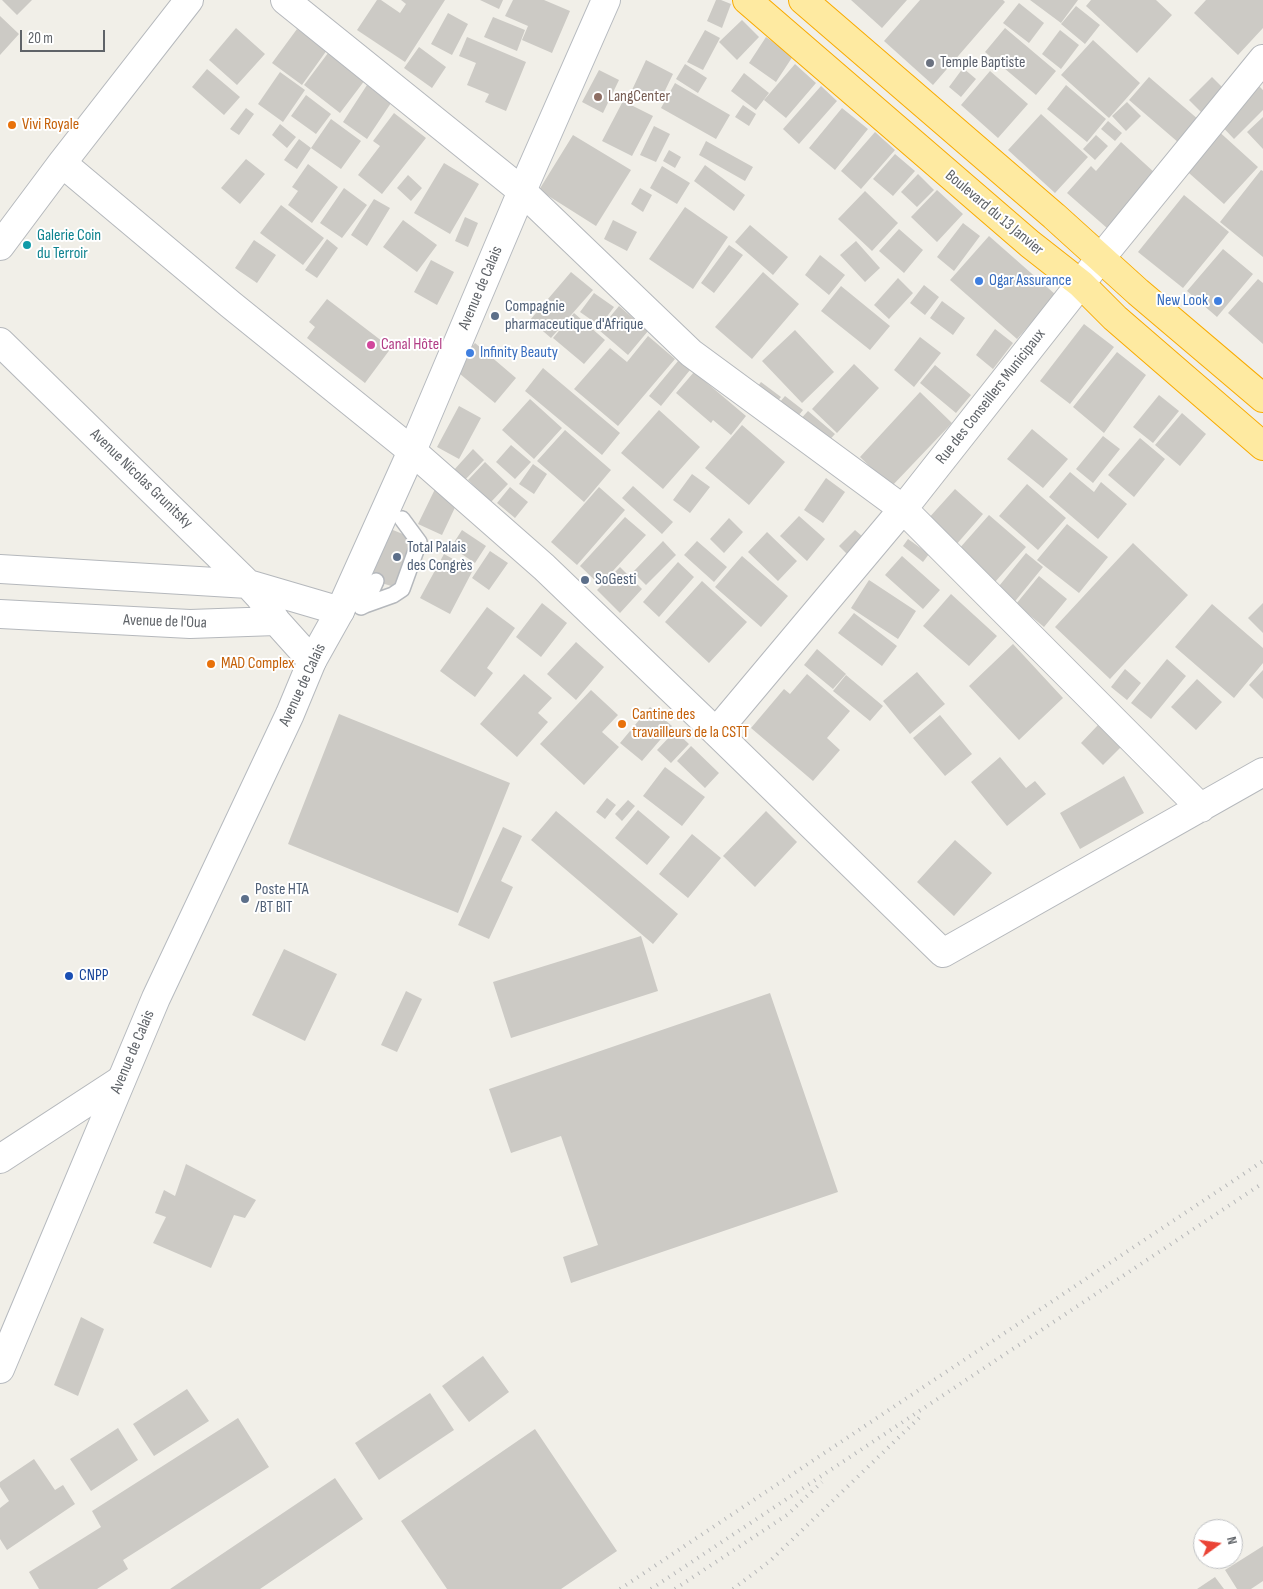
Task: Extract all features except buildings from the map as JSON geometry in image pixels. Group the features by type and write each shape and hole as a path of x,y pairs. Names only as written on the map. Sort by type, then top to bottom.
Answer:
{"highway":[{"name":"Boulevard du 13 Janvier","path":"747,0 1030,244 1081,284 1115,318 1263,446"},
{"path":"803,0 1054,216 1100,259 1263,398"}],"street":[{"path":"0,246 189,0"},
{"path":"285,0 522,191 691,353 903,509 1201,808"},
{"name":"Avenue de Calais","path":"0,1369 156,998 290,714 312,661 353,609 395,519 412,451 522,191 606,0"},
{"name":"Rue des Conseillers Municipaux","path":"716,732 903,509 1100,259 1263,59"},
{"path":"62,163 230,304 412,451 544,568 943,953 1263,772"},
{"name":"Avenue Nicolas Grunitsky","path":"0,342 248,584 264,602 276,621"},
{"path":"0,569 248,584 353,609"},
{"name":"Avenue de l'Oua","path":"0,614 190,624 276,621"},
{"path":"276,621 312,661"},
{"path":"0,1159 121,1080"}],"lane":[{"path":"353,609 393,595 402,589 419,542 395,519"},
{"path":"353,609 376,581"}],"railway":[{"path":"620,1589 1263,1161"},
{"path":"651,1589 1263,1183"},
{"path":"733,1589 770,1561 921,1416"},
{"path":"675,1589 787,1515 822,1482"}],"place":[{"name":"Temple Baptiste","path":"930,63"},
{"name":"LangCenter","path":"598,97"},
{"name":"Vivi Royale","path":"12,125"},
{"name":"Galerie Coin du Terroir","path":"27,245"},
{"name":"Ogar Assurance","path":"979,281"},
{"name":"New Look","path":"1218,301"},
{"name":"Compagnie pharmaceutique d'Afrique","path":"495,316"},
{"name":"Canal Hôtel","path":"371,345"},
{"name":"Infinity Beauty","path":"470,353"},
{"name":"Total Palais des Congrès","path":"397,557"},
{"name":"SoGesti","path":"585,580"},
{"name":"MAD Complex","path":"211,664"},
{"name":"Cantine des travailleurs de la CSTT","path":"622,724"},
{"name":"Poste HTA /BT BIT","path":"245,899"},
{"name":"CNPP","path":"69,976"}]}
